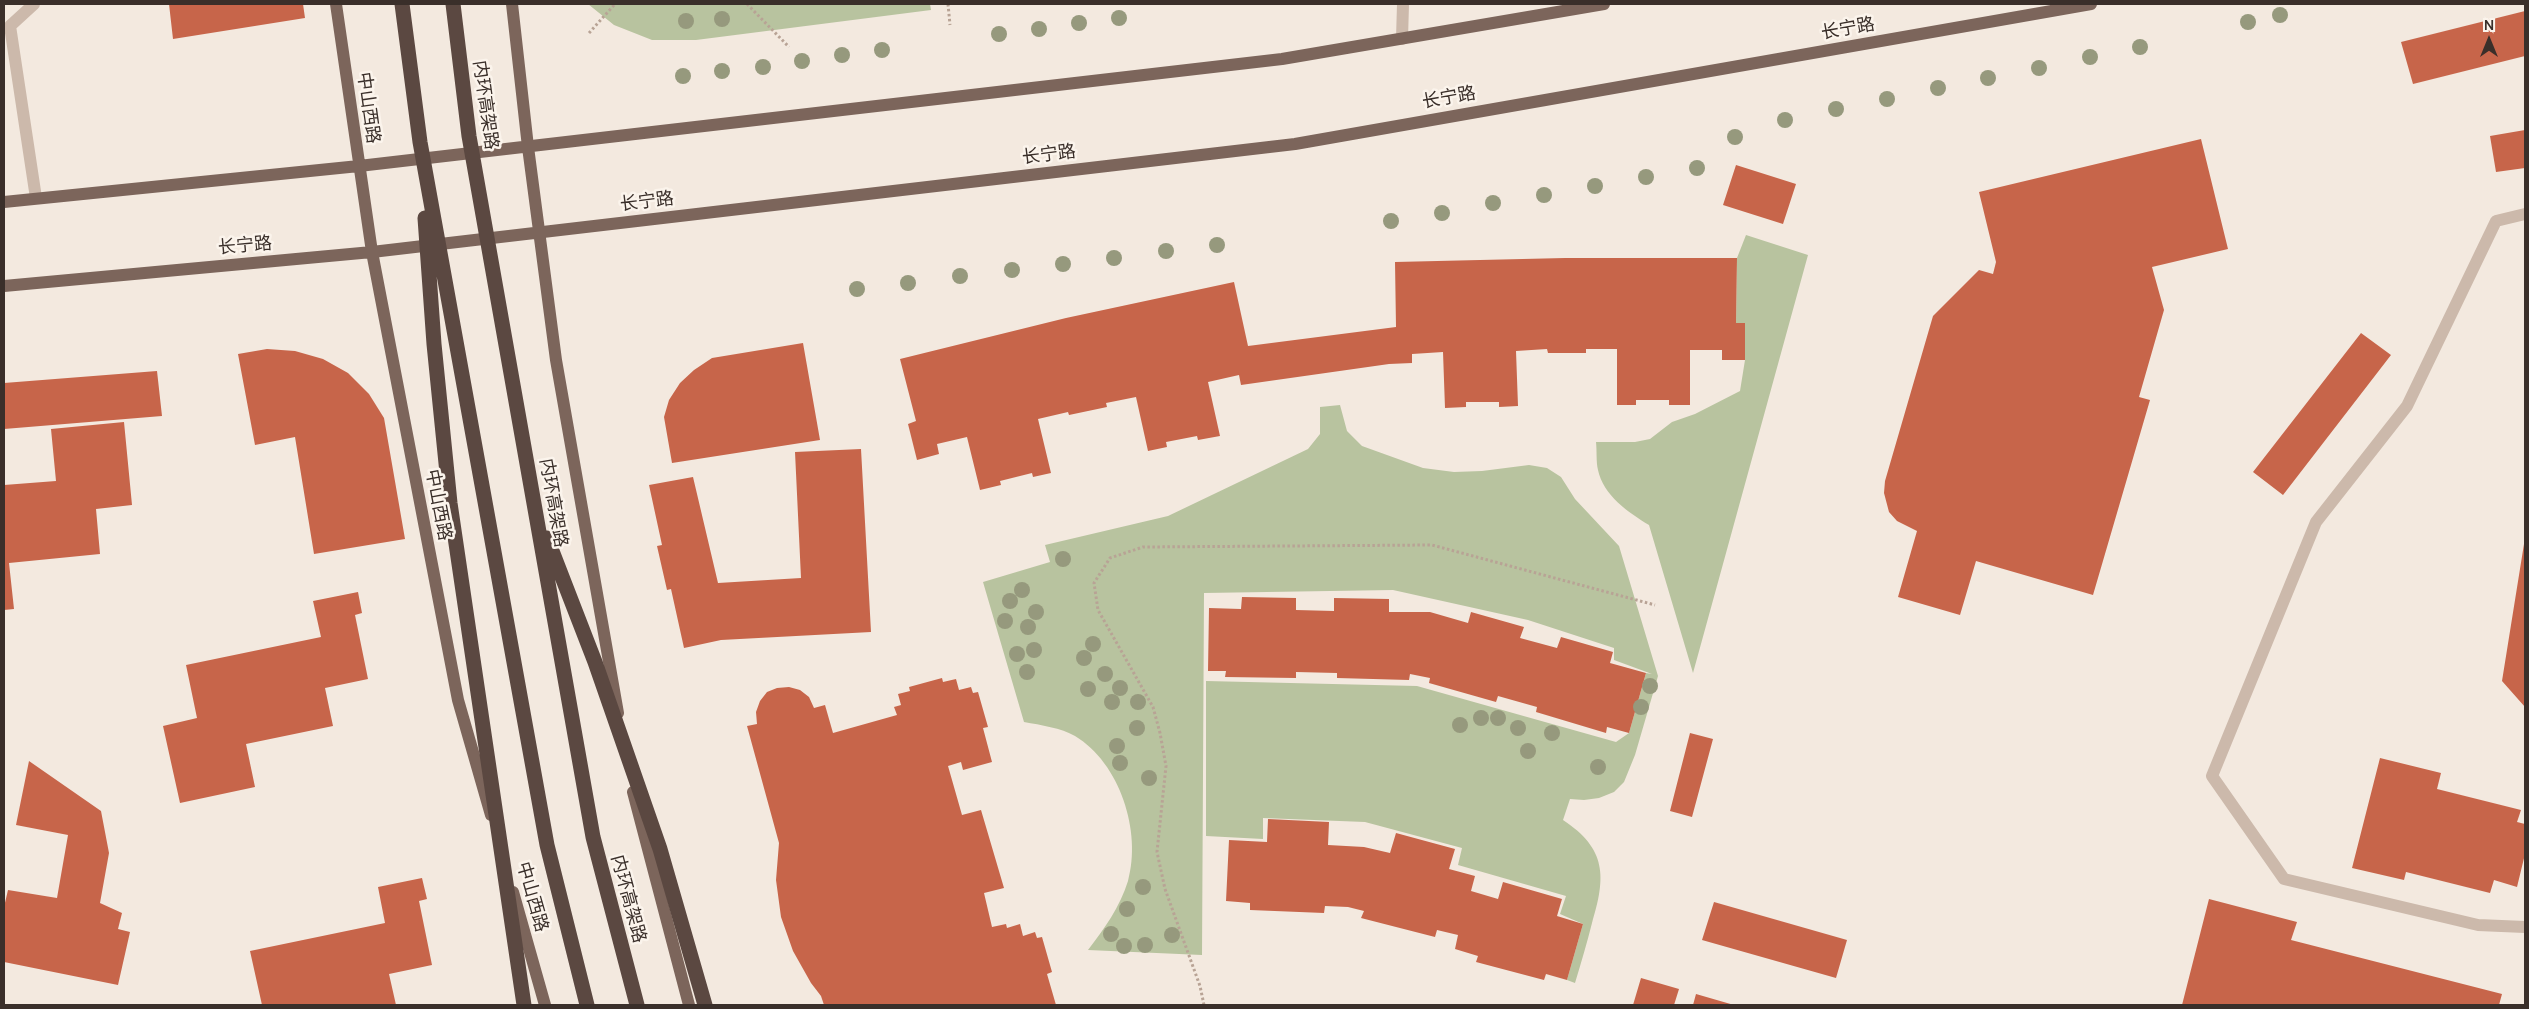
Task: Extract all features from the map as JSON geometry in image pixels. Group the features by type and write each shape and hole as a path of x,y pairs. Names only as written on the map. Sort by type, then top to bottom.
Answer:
{"highway":[{"path":"402,4 420,142 547,845 587,1005"},
{"name":"内环高架路","path":"453,4 469,136 593,837 637,1005"},
{"path":"420,142 434,344 450,503 524,1005"},
{"path":"535,509 595,662 657,840 705,1005"}],"main road":[{"name":"中山西路","path":"336,4 372,252 458,700 545,1005"},
{"path":"512,4 528,147 556,360 628,771 689,1005"},
{"path":"4,202 528,147 1282,58 1604,4"},
{"name":"长宁路","path":"4,286 372,252 1295,144 2091,4"}],"street":[{"path":"34,4 10,26 36,198"},
{"path":"1402,39 1404,4"},
{"path":"2525,214 2496,220 2407,406 2316,522 2212,776 2284,878 2478,925 2525,927"}],"path":[{"path":"589,33 614,4"},
{"path":"747,4 789,47"},
{"path":"948,4 950,25"},
{"path":"1204,1005 1200,986 1164,889 1157,852 1166,766 1160,732 1153,707 1098,610 1094,583 1110,558 1143,547 1432,545 1655,605"}],"green space":[{"path":"588,4 930,4 931,10 696,40 652,40 614,25"},
{"path":"1746,235 1808,255 1693,673 1649,525 1625,509 1605,487 1598,470 1596,442 1635,442 1650,439 1672,422 1695,414 1740,391 1745,360 1745,324 1736,323 1737,258"},
{"path":"1340,405 1347,431 1362,446 1423,468 1454,472 1482,471 1529,465 1547,468 1561,477 1575,499 1619,546 1658,676 1635,755 1624,782 1614,792 1599,798 1570,799 1563,820 1588,842 1595,853 1601,878 1597,907 1575,983 1567,980 1583,924 1560,914 1566,896 1458,865 1462,848 1365,822 1263,818 1263,839 1206,836 1206,681 1417,686 1616,742 1629,733 1646,673 1652,674 1614,660 1614,648 1528,620 1393,590 1204,593 1202,955 1088,950 1116,909 1128,881 1132,862 1132,841 1124,800 1104,763 1091,748 1075,736 1064,731 1024,722 983,582 1050,562 1045,545 1168,516 1308,449 1320,434 1320,407"}],"building":[{"path":"169,4 303,4 305,18 173,39"},
{"path":"2525,11 2525,56 2413,84 2401,42"},
{"path":"2525,130 2525,168 2496,172 2490,136"},
{"path":"2201,139 2228,249 2152,267 2164,310 2139,397 2150,400 2093,595 1976,561 1960,615 1898,597 1917,531 1897,521 1889,512 1884,493 1885,481 1933,316 1979,270 1993,274 1996,262 1979,192"},
{"path":"1736,165 1796,184 1783,224 1723,205"},
{"path":"1565,258 1737,258 1736,323 1745,323 1745,360 1722,360 1722,350 1690,350 1690,405 1669,405 1669,400 1636,400 1636,405 1617,405 1617,349 1586,349 1586,353 1548,353 1547,349 1516,351 1518,406 1499,407 1499,402 1466,402 1466,407 1445,408 1443,352 1412,354 1412,363 1389,364 1241,385 1239,375 1208,382 1220,436 1198,440 1197,436 1166,442 1167,447 1148,451 1136,397 1106,403 1107,407 1069,415 1068,412 1038,419 1051,473 1033,477 1032,473 1000,481 1001,485 980,490 967,437 937,444 939,454 917,460 908,424 916,421 900,359 1066,318 1234,282 1248,346 1396,327 1395,262"},
{"path":"2361,333 2391,355 2283,495 2253,472"},
{"path":"803,343 820,440 672,463 664,417 669,400 680,383 694,370 712,358"},
{"path":"267,349 295,351 323,359 348,373 369,394 384,418 405,539 314,554 295,437 255,445 238,354"},
{"path":"157,371 162,416 4,429 4,383"},
{"path":"124,422 132,505 96,509 100,554 9,563 14,609 4,610 4,485 56,481 51,429"},
{"path":"861,449 871,632 721,640 684,648 671,589 667,590 657,546 662,545 649,485 693,477 718,583 801,578 795,452"},
{"path":"2525,544 2525,707 2502,681"},
{"path":"358,592 362,613 355,615 368,679 325,688 333,726 246,744 255,787 180,803 163,726 197,718 186,665 321,637 313,601"},
{"path":"1242,597 1296,598 1296,610 1334,611 1334,598 1389,599 1389,612 1430,612 1468,623 1471,612 1524,627 1520,638 1557,648 1561,637 1613,652 1610,663 1646,673 1629,733 1607,727 1606,733 1536,712 1537,707 1498,696 1496,702 1429,683 1430,678 1410,674 1409,680 1337,678 1337,673 1296,672 1296,678 1225,677 1226,671 1208,671 1209,608 1241,609"},
{"path":"942,678 943,682 956,679 959,690 971,687 973,693 978,692 988,727 983,728 992,762 963,770 961,762 948,766 962,815 981,810 1004,888 984,893 992,927 1006,924 1007,928 1020,924 1023,936 1035,932 1037,938 1042,937 1052,972 1047,974 1056,1005 824,1005 821,996 811,983 793,951 781,917 776,880 779,843 747,726 757,724 756,712 760,701 767,692 777,688 789,687 800,690 809,697 814,708 825,705 833,733 897,715 894,707 901,705 898,694 910,691 909,687"},
{"path":"1690,733 1713,739 1692,817 1670,811"},
{"path":"2380,758 2441,773 2437,789 2521,810 2517,822 2525,824 2525,854 2517,887 2494,880 2490,893 2406,872 2404,880 2352,868"},
{"path":"29,761 101,811 109,853 100,903 122,913 118,929 130,932 118,985 4,962 4,907 8,890 57,898 68,835 16,825"},
{"path":"1268,819 1329,822 1328,845 1364,847 1390,853 1396,833 1455,849 1449,869 1475,876 1471,891 1498,899 1503,882 1562,899 1557,916 1583,924 1567,980 1546,974 1544,980 1476,962 1478,956 1455,949 1458,935 1437,930 1435,937 1361,918 1364,911 1348,907 1325,906 1324,913 1250,910 1250,903 1226,901 1229,840 1267,842"},
{"path":"422,878 427,899 419,901 432,965 389,974 396,1005 262,1005 250,951 385,923 378,887"},
{"path":"2209,899 2297,922 2291,940 2502,994 2499,1005 2182,1005"},
{"path":"1714,902 1847,940 1836,978 1702,940"},
{"path":"1641,978 1679,989 1674,1005 1633,1005"},
{"path":"1696,994 1734,1005 1693,1005"}]}
